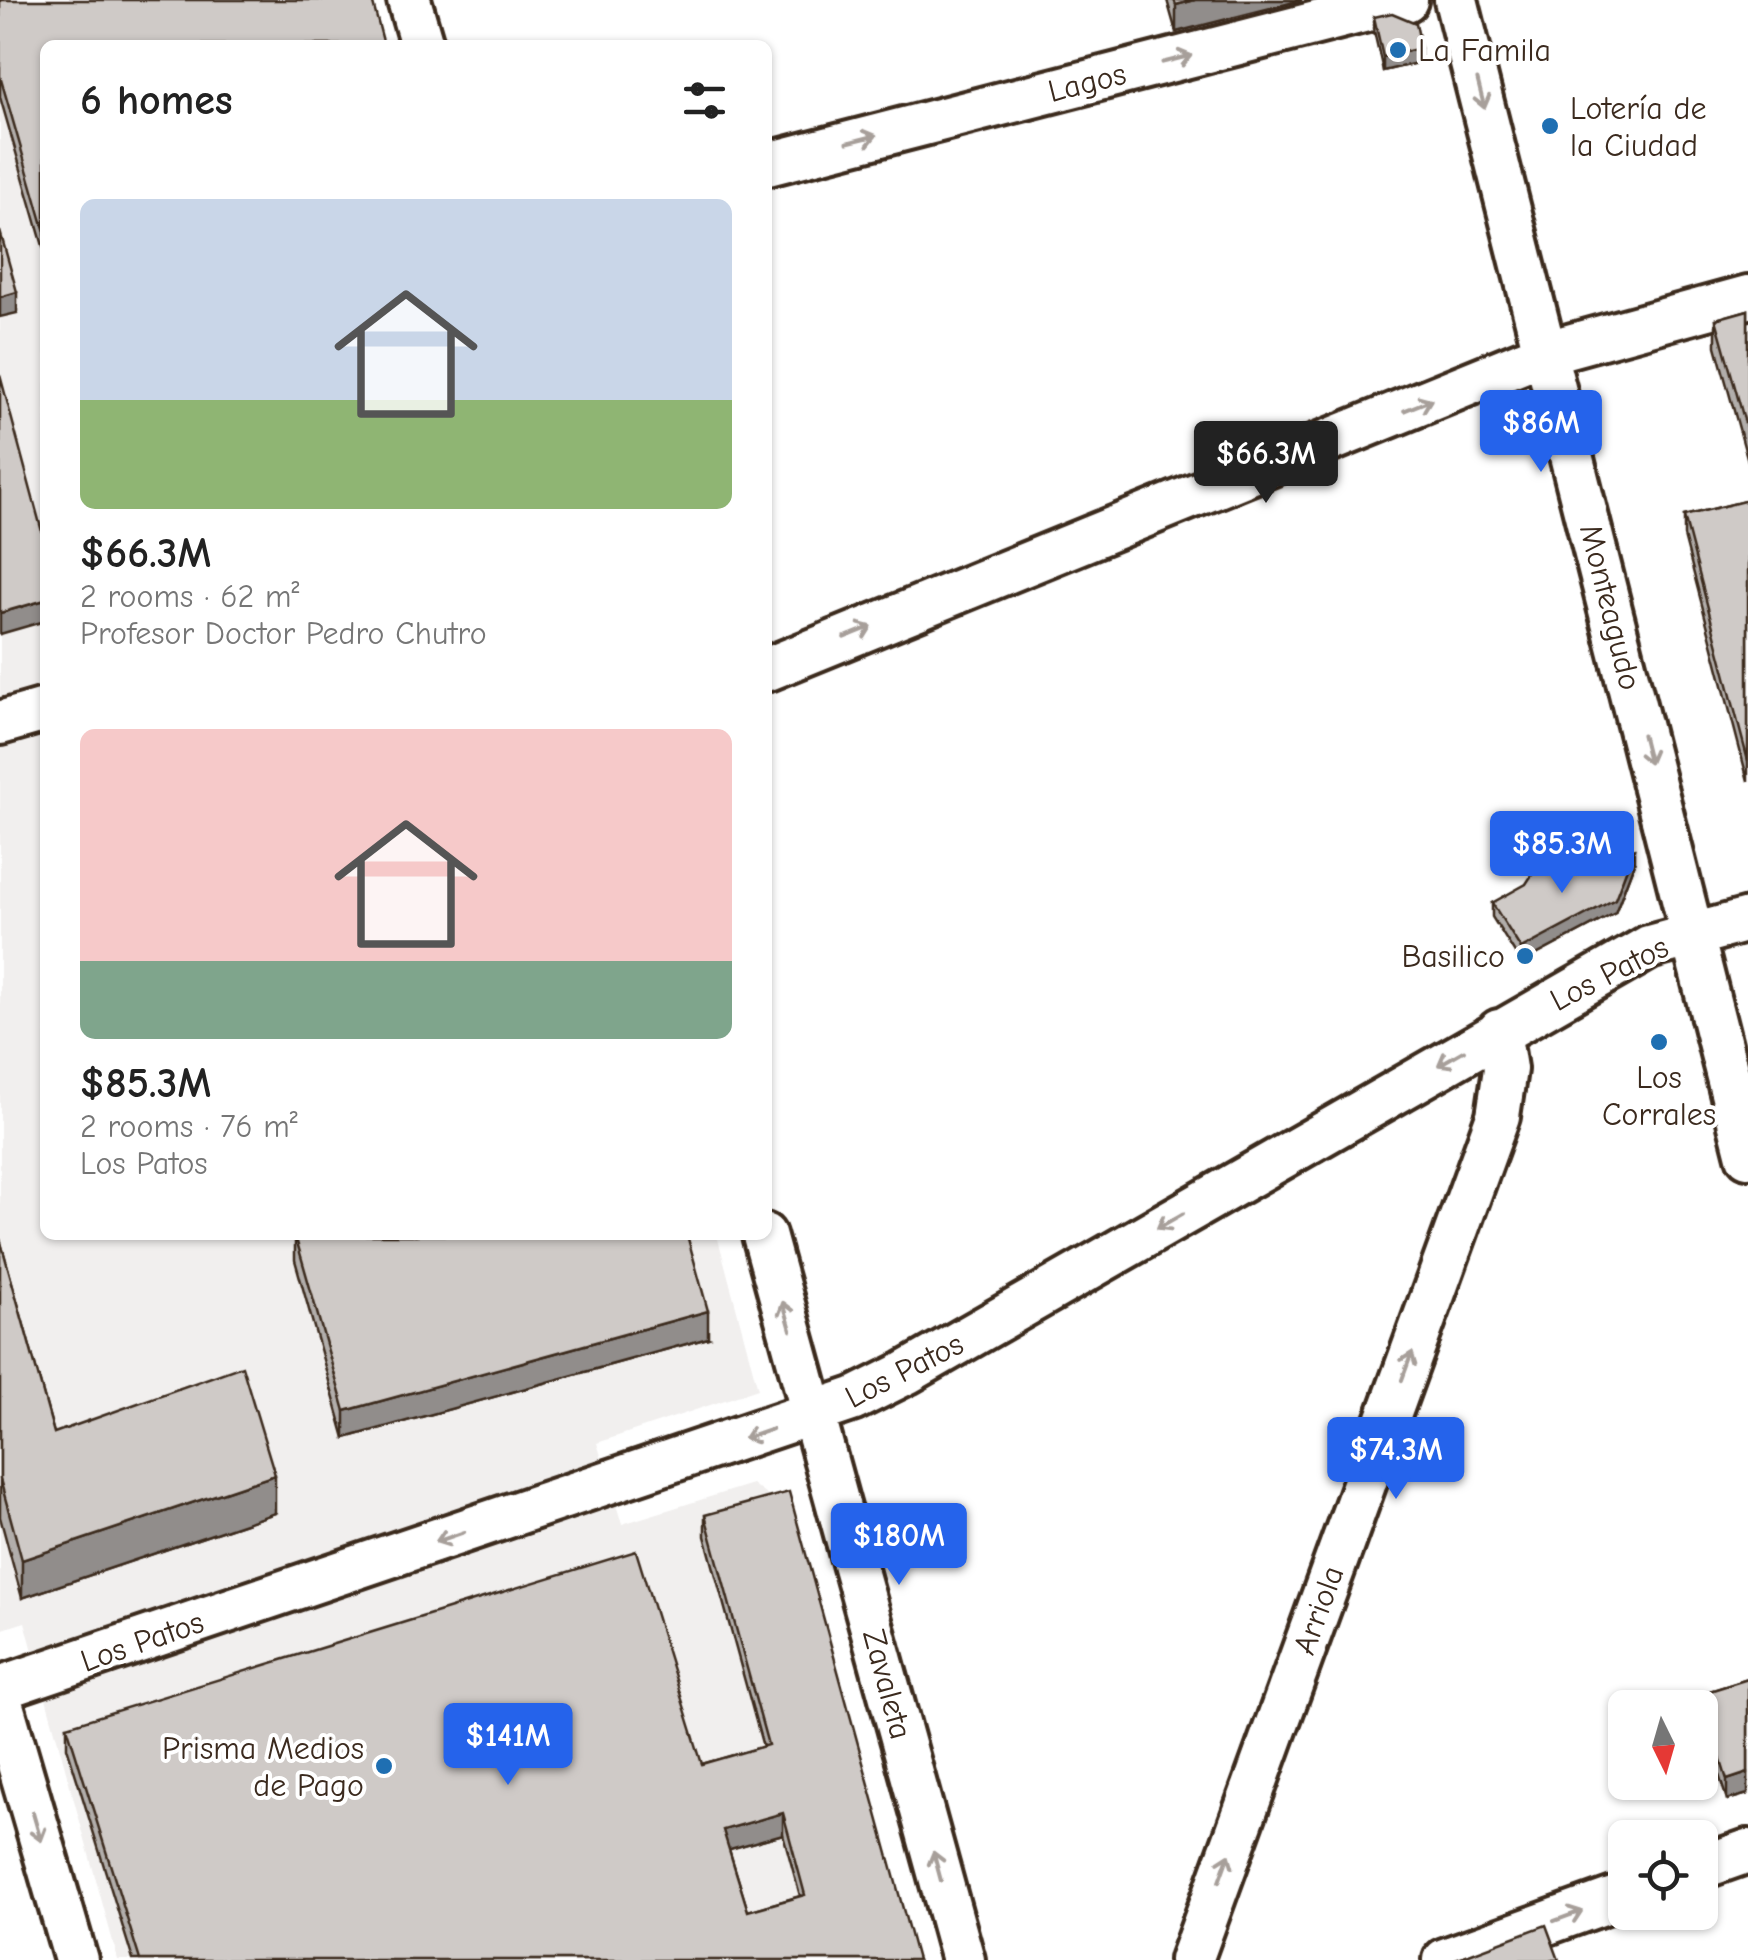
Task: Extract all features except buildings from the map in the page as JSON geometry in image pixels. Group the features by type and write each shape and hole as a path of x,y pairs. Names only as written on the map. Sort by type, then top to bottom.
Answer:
{"street":[{"path":"409,0 421,40"},
{"name":"Lagos","path":"772,163 1406,0"},
{"name":"Monteagudo","path":"1456,0 1748,1156"},
{"path":"772,667 1547,352 1748,296"},
{"path":"0,723 40,711"},
{"name":"Los Patos","path":"0,1688 814,1415 906,1373 1649,947 1748,920"},
{"name":"Arriola","path":"1191,1960 1498,1116 1504,1069 1499,1031"},
{"name":"Zavaleta","path":"765,1240 963,1960"},
{"path":"0,1699 76,1960"},
{"path":"1718,1862 1748,1851"},
{"path":"1444,1960 1608,1901"}],"shaded area":[{"path":"0,0 40,40 40,1240 718,1240 758,1389 597,1443 622,1524 752,1484 789,1513 911,1960 118,1960 25,1622 0,1630"}],"place":[{"name":"La Famila","path":"1398,50"},
{"name":"Lotería de la Ciudad","path":"1550,126"},
{"name":"Basilico","path":"1525,956"},
{"name":"Los Corrales","path":"1659,1042"},
{"name":"Prisma Medios de Pago","path":"384,1766"}]}
